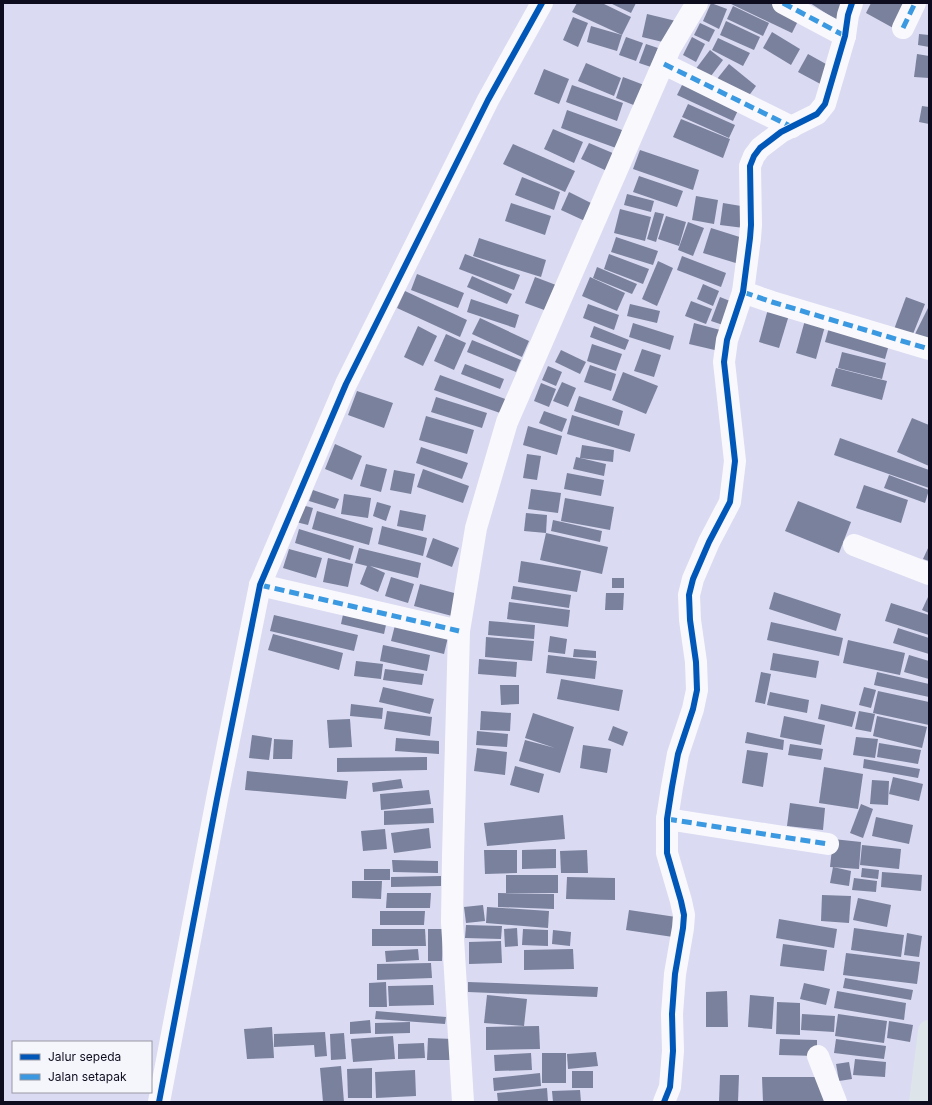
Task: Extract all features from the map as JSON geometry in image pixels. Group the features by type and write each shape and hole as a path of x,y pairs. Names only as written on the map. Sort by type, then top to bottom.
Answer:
{"main road":[{"path":"920,1102 929,1031"}],"street":[{"path":"159,1102 215,807 260,585 346,384 488,100 542,3"},
{"path":"463,1102 452,922 459,630 476,528 507,422 670,48 697,3"},
{"path":"783,3 845,36"},
{"path":"664,1102 670,1087 673,1051 672,1014 675,974 684,915 667,853 667,819 678,754 693,709 697,690 696,662 690,620 689,595 692,579 730,502 735,461 724,362 727,340 748,294 751,225 750,166 754,156 760,148 781,132 816,114 825,104 845,36 848,15 852,3"},
{"path":"903,28 915,3"},
{"path":"664,64 792,127"},
{"path":"748,294 929,349"},
{"path":"854,545 929,574"},
{"path":"260,585 459,630"},
{"path":"667,819 828,844"},
{"path":"818,1056 836,1102"}],"building":[{"path":"577,3 602,3 631,17 622,35 572,12"},
{"path":"610,3 636,3 631,13"},
{"path":"711,3 727,9 719,29 703,21"},
{"path":"729,3 771,3 800,17 792,33"},
{"path":"810,3 850,3 838,21"},
{"path":"871,3 908,3 895,29 866,13"},
{"path":"733,6 769,23 763,36 727,19"},
{"path":"647,14 676,21 671,44 642,37"},
{"path":"573,17 588,23 578,47 563,40"},
{"path":"726,21 760,37 754,50 720,35"},
{"path":"700,23 715,30 709,42 694,35"},
{"path":"591,26 622,35 617,51 587,42"},
{"path":"772,32 800,49 791,65 763,48"},
{"path":"919,34 929,35 929,47 918,45"},
{"path":"626,37 643,43 636,61 619,55"},
{"path":"692,37 705,44 696,62 683,55"},
{"path":"718,38 750,53 743,66 712,50"},
{"path":"646,44 658,48 651,67 639,63"},
{"path":"710,50 723,60 708,80 695,70"},
{"path":"808,54 835,69 826,87 798,72"},
{"path":"917,54 929,56 929,78 914,77"},
{"path":"586,63 621,78 614,96 578,81"},
{"path":"729,64 756,86 745,101 717,79"},
{"path":"544,69 569,79 559,104 534,94"},
{"path":"623,77 644,85 636,106 616,98"},
{"path":"684,81 740,106 733,121 677,95"},
{"path":"572,85 623,103 617,121 566,102"},
{"path":"688,104 735,125 729,138 682,117"},
{"path":"922,106 929,107 929,124 919,122"},
{"path":"567,110 622,130 616,148 561,128"},
{"path":"681,119 730,139 723,158 673,137"},
{"path":"553,129 583,142 574,163 544,149"},
{"path":"589,143 615,154 607,171 581,159"},
{"path":"513,144 575,171 565,192 503,164"},
{"path":"640,150 699,170 693,190 633,169"},
{"path":"639,176 683,191 677,207 633,192"},
{"path":"522,177 560,192 554,210 515,195"},
{"path":"569,192 593,204 585,221 561,210"},
{"path":"627,194 654,201 651,212 624,205"},
{"path":"696,196 718,200 714,224 692,220"},
{"path":"511,203 551,216 545,235 505,221"},
{"path":"723,203 747,207 744,228 720,225"},
{"path":"620,209 651,217 645,241 614,233"},
{"path":"655,212 664,214 656,242 647,239"},
{"path":"666,216 686,222 679,246 658,239"},
{"path":"688,222 704,228 693,256 678,250"},
{"path":"711,228 746,239 739,264 703,253"},
{"path":"616,237 658,251 653,265 611,252"},
{"path":"479,238 546,260 541,277 473,256"},
{"path":"465,254 520,275 514,290 459,269"},
{"path":"609,254 649,269 643,284 604,269"},
{"path":"682,256 726,273 721,287 677,270"},
{"path":"658,261 673,268 657,306 642,299"},
{"path":"597,267 637,284 632,294 593,278"},
{"path":"417,274 464,293 458,308 411,290"},
{"path":"472,276 512,294 507,304 467,287"},
{"path":"535,277 556,285 547,311 525,303"},
{"path":"590,277 625,293 617,311 582,296"},
{"path":"703,284 719,291 713,306 697,299"},
{"path":"405,291 467,320 460,337 397,308"},
{"path":"720,297 735,303 726,326 711,321"},
{"path":"906,297 925,304 911,339 893,332"},
{"path":"471,299 519,315 515,328 467,312"},
{"path":"691,301 712,309 706,324 685,316"},
{"path":"588,304 619,315 614,330 583,318"},
{"path":"630,304 660,311 657,323 627,316"},
{"path":"929,306 929,341 914,336"},
{"path":"768,309 789,315 779,348 759,342"},
{"path":"480,318 529,341 522,357 472,334"},
{"path":"805,320 825,326 816,359 796,353"},
{"path":"633,323 674,336 670,350 629,337"},
{"path":"694,323 724,331 719,351 689,344"},
{"path":"830,324 890,341 885,359 825,342"},
{"path":"418,326 437,336 423,366 404,357"},
{"path":"594,326 629,340 625,350 590,337"},
{"path":"446,334 466,343 454,370 434,361"},
{"path":"472,340 521,360 516,372 467,352"},
{"path":"592,344 622,354 616,371 587,361"},
{"path":"642,349 661,355 654,377 634,371"},
{"path":"561,350 586,362 580,374 555,362"},
{"path":"842,352 886,363 882,379 838,368"},
{"path":"465,364 504,379 500,389 461,374"},
{"path":"590,365 616,374 611,391 584,382"},
{"path":"548,366 562,372 556,386 542,380"},
{"path":"836,368 887,381 882,400 831,386"},
{"path":"623,372 658,386 646,414 612,400"},
{"path":"440,375 508,400 503,414 434,390"},
{"path":"562,382 576,388 568,407 553,401"},
{"path":"541,383 556,389 549,407 534,401"},
{"path":"357,391 393,403 384,428 348,415"},
{"path":"579,396 623,411 619,426 574,411"},
{"path":"436,397 487,413 482,428 431,412"},
{"path":"544,411 567,419 562,432 539,423"},
{"path":"572,415 635,434 630,452 567,434"},
{"path":"426,416 474,430 467,454 419,440"},
{"path":"912,418 929,425 929,466 897,452"},
{"path":"528,426 562,436 557,455 523,445"},
{"path":"840,438 929,470 929,488 834,455"},
{"path":"335,444 362,456 352,480 325,469"},
{"path":"582,445 614,450 613,462 580,458"},
{"path":"421,447 468,463 462,479 416,463"},
{"path":"527,454 541,456 537,480 523,478"},
{"path":"576,457 606,464 604,476 573,469"},
{"path":"366,464 387,469 381,492 360,486"},
{"path":"423,469 469,486 463,503 417,487"},
{"path":"394,470 415,474 411,494 390,490"},
{"path":"567,473 604,480 601,496 564,489"},
{"path":"889,475 929,490 925,503 884,488"},
{"path":"864,485 908,500 901,523 856,508"},
{"path":"531,489 561,493 558,513 528,509"},
{"path":"313,490 339,499 335,509 309,501"},
{"path":"344,494 371,498 368,518 341,514"},
{"path":"565,498 614,507 610,530 561,521"},
{"path":"798,501 851,522 839,553 785,531"},
{"path":"377,502 391,506 386,521 373,516"},
{"path":"302,505 313,508 308,525 296,522"},
{"path":"400,510 426,515 423,531 397,526"},
{"path":"317,511 373,528 369,545 312,529"},
{"path":"526,513 547,515 546,533 524,531"},
{"path":"553,520 602,531 600,542 551,531"},
{"path":"382,526 427,538 423,556 378,544"},
{"path":"299,529 354,546 350,560 295,543"},
{"path":"546,533 608,547 602,574 540,560"},
{"path":"433,538 459,548 452,567 426,557"},
{"path":"929,546 929,561 923,559"},
{"path":"359,548 421,563 418,578 370,566 385,573 378,592 360,584 367,566 355,563"},
{"path":"289,549 322,558 316,578 283,568"},
{"path":"328,558 353,564 348,587 323,582"},
{"path":"521,561 581,571 577,592 518,582"},
{"path":"391,577 414,584 408,603 385,596"},
{"path":"612,578 624,578 624,588 612,588"},
{"path":"420,584 458,594 452,616 414,606"},
{"path":"513,586 571,595 569,608 511,599"},
{"path":"774,592 841,614 836,631 769,609"},
{"path":"606,593 624,593 623,610 605,610"},
{"path":"929,597 929,613 922,610"},
{"path":"509,602 570,610 568,627 507,619"},
{"path":"891,603 929,615 929,635 885,621"},
{"path":"345,605 388,616 384,634 341,624"},
{"path":"274,615 358,635 354,651 270,631"},
{"path":"396,621 449,633 444,654 391,641"},
{"path":"489,621 535,625 534,639 488,635"},
{"path":"771,622 843,638 839,656 767,640"},
{"path":"898,628 929,638 929,654 893,643"},
{"path":"273,634 343,653 339,670 268,650"},
{"path":"550,636 567,639 565,654 548,652"},
{"path":"486,637 534,641 532,661 485,657"},
{"path":"848,640 905,653 900,675 843,663"},
{"path":"383,645 430,655 427,671 380,661"},
{"path":"574,649 596,651 596,658 573,657"},
{"path":"773,653 819,661 816,678 770,670"},
{"path":"548,655 597,661 595,679 546,673"},
{"path":"909,655 929,661 929,679 904,672"},
{"path":"479,659 517,662 516,677 478,674"},
{"path":"356,661 383,664 381,679 354,676"},
{"path":"385,669 424,674 422,685 383,680"},
{"path":"761,672 771,674 765,704 755,702"},
{"path":"877,672 929,684 929,697 874,685"},
{"path":"561,679 623,690 619,711 557,699"},
{"path":"500,685 519,685 519,704 501,705"},
{"path":"383,687 434,699 430,714 379,702"},
{"path":"864,687 876,690 871,708 859,705"},
{"path":"878,691 929,702 929,725 873,713"},
{"path":"770,692 809,700 807,713 767,705"},
{"path":"351,704 383,708 382,719 350,716"},
{"path":"821,704 856,712 852,727 818,719"},
{"path":"387,711 432,717 430,736 384,729"},
{"path":"481,711 511,713 510,731 480,730"},
{"path":"859,711 875,714 871,732 855,729"},
{"path":"533,713 574,727 560,773 519,761 525,740 555,748 525,738"},
{"path":"784,716 825,725 821,745 780,737"},
{"path":"877,716 927,727 922,748 873,736"},
{"path":"350,719 352,747 329,748 327,720"},
{"path":"613,726 628,732 623,746 608,740"},
{"path":"477,731 508,734 507,747 476,745"},
{"path":"747,732 784,740 783,750 745,743"},
{"path":"252,735 272,738 269,760 249,758"},
{"path":"856,737 878,739 875,758 853,755"},
{"path":"396,738 439,741 439,754 395,751"},
{"path":"274,739 293,740 292,759 273,759"},
{"path":"879,743 921,750 918,764 877,757"},
{"path":"790,744 823,749 821,760 788,755"},
{"path":"583,745 611,749 607,773 580,768"},
{"path":"477,748 507,752 505,775 474,771"},
{"path":"747,750 768,753 763,787 742,783"},
{"path":"427,757 427,770 337,772 337,758"},
{"path":"864,759 920,769 918,778 863,768"},
{"path":"515,766 544,774 539,793 510,785"},
{"path":"824,767 863,774 858,809 819,803"},
{"path":"247,771 348,781 346,799 245,790"},
{"path":"893,777 923,784 919,801 889,794"},
{"path":"401,779 403,788 373,792 372,783"},
{"path":"872,780 889,781 888,805 870,804"},
{"path":"429,790 431,804 381,810 380,794"},
{"path":"790,803 825,808 823,830 787,826"},
{"path":"861,804 873,809 863,838 850,833"},
{"path":"433,808 434,823 384,825 384,811"},
{"path":"563,815 565,839 487,846 484,823"},
{"path":"876,817 913,825 909,844 872,836"},
{"path":"429,828 431,848 394,853 391,833"},
{"path":"385,829 387,849 363,851 361,831"},
{"path":"833,839 861,842 859,869 830,867"},
{"path":"862,845 901,849 899,869 860,865"},
{"path":"556,849 556,868 522,869 522,850"},
{"path":"484,850 517,850 517,873 485,874"},
{"path":"587,850 588,873 561,873 560,851"},
{"path":"392,860 438,861 438,873 393,872"},
{"path":"833,867 851,871 849,886 830,883"},
{"path":"862,868 879,870 878,879 861,877"},
{"path":"364,869 390,869 390,880 364,880"},
{"path":"882,872 922,875 921,891 881,887"},
{"path":"506,875 558,875 558,893 506,893"},
{"path":"441,876 441,886 391,887 391,877"},
{"path":"567,877 615,878 615,900 566,899"},
{"path":"854,878 877,881 876,892 852,890"},
{"path":"352,881 382,881 381,899 352,898"},
{"path":"387,893 431,893 430,908 386,908"},
{"path":"498,893 554,894 554,909 498,907"},
{"path":"822,895 851,896 849,923 821,921"},
{"path":"858,898 891,905 887,927 853,920"},
{"path":"483,905 485,921 466,923 464,907"},
{"path":"487,907 549,911 548,928 486,923"},
{"path":"629,910 676,917 673,937 626,930"},
{"path":"380,911 425,911 424,925 380,925"},
{"path":"779,919 837,929 834,948 776,938"},
{"path":"466,925 502,926 501,939 465,938"},
{"path":"517,928 518,946 505,947 504,929"},
{"path":"854,928 904,935 901,957 851,950"},
{"path":"372,929 425,929 426,946 372,946"},
{"path":"428,929 443,929 442,961 428,961"},
{"path":"523,929 548,930 548,946 522,945"},
{"path":"553,930 571,932 570,946 552,944"},
{"path":"907,933 922,936 919,957 904,955"},
{"path":"501,941 502,963 469,964 469,942"},
{"path":"783,944 827,950 824,971 780,966"},
{"path":"418,949 419,960 386,962 385,951"},
{"path":"573,949 574,969 524,970 524,950"},
{"path":"846,953 920,962 917,984 843,975"},
{"path":"431,963 432,978 377,980 377,964"},
{"path":"845,978 913,990 911,1000 843,988"},
{"path":"386,982 387,1007 369,1007 369,983"},
{"path":"468,982 598,987 597,997 468,992"},
{"path":"804,983 830,989 826,1005 800,999"},
{"path":"433,985 434,1005 389,1006 388,986"},
{"path":"727,991 728,1027 706,1027 706,992"},
{"path":"837,991 906,1003 904,1020 834,1008"},
{"path":"487,995 527,999 524,1026 484,1023"},
{"path":"750,995 774,997 772,1029 748,1027"},
{"path":"777,1002 800,1003 800,1035 776,1034"},
{"path":"376,1011 446,1017 445,1024 375,1019"},
{"path":"802,1014 835,1016 834,1032 801,1030"},
{"path":"838,1014 887,1021 884,1043 835,1036"},
{"path":"370,1020 371,1033 350,1034 350,1022"},
{"path":"889,1021 913,1025 910,1042 887,1038"},
{"path":"410,1022 410,1033 375,1034 375,1023"},
{"path":"539,1026 540,1049 486,1050 486,1027"},
{"path":"272,1027 274,1058 247,1059 244,1029"},
{"path":"325,1032 327,1056 315,1057 314,1045 274,1047 274,1034"},
{"path":"344,1033 346,1059 331,1060 330,1034"},
{"path":"393,1036 395,1059 353,1062 351,1039"},
{"path":"428,1038 453,1039 452,1060 427,1060"},
{"path":"780,1039 817,1040 817,1056 779,1055"},
{"path":"836,1039 886,1046 884,1059 834,1053"},
{"path":"424,1043 425,1058 398,1059 398,1044"},
{"path":"596,1052 598,1066 568,1069 567,1054"},
{"path":"531,1053 532,1070 495,1071 494,1055"},
{"path":"542,1053 566,1053 566,1083 542,1083"},
{"path":"855,1059 886,1062 885,1077 853,1075"},
{"path":"849,1062 852,1079 839,1081 836,1064"},
{"path":"341,1066 344,1102 323,1102 320,1068"},
{"path":"372,1068 372,1098 348,1098 347,1069"},
{"path":"415,1070 416,1096 376,1098 375,1072"},
{"path":"572,1071 593,1071 593,1088 572,1088"},
{"path":"540,1073 541,1086 494,1091 493,1078"},
{"path":"720,1075 739,1075 738,1102 719,1102"},
{"path":"762,1077 825,1077 825,1102 763,1102"},
{"path":"547,1088 548,1102 498,1102 497,1093"},
{"path":"580,1090 581,1102 553,1102 552,1091"}],"marked path":[{"path":"783,3 845,36"},
{"path":"903,28 915,3"},
{"path":"664,64 792,127"},
{"path":"743,292 929,349"},
{"path":"260,585 459,631"},
{"path":"667,819 828,844"}],"cycle path":[{"path":"159,1102 260,585 346,384 488,100 542,3"},
{"path":"664,1102 670,1087 673,1051 672,1014 675,974 684,915 667,853 667,819 678,754 693,709 697,690 696,662 690,620 689,595 693,579 709,542 730,502 735,461 724,362 727,340 743,292 751,225 750,166 754,156 760,148 781,132 817,114 825,104 845,36 848,15 852,3"}]}
